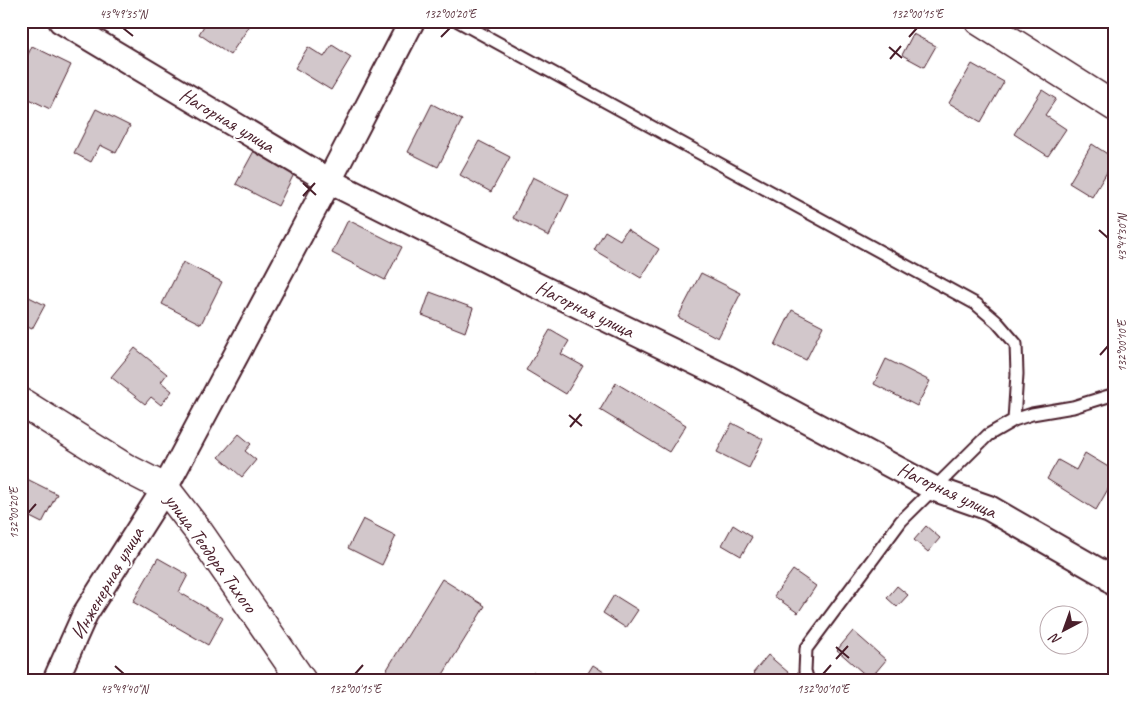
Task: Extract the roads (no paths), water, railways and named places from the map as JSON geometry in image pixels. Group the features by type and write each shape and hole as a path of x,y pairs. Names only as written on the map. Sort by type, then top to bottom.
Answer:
{"street":[{"name":"Нагорная улица","path":"61,21 330,181 532,284 728,378 935,489 989,508 1106,575 1115,584"},
{"name":"Инженерная улица","path":"55,681 85,614 165,488 330,181 412,21"},
{"path":"979,21 1115,107"},
{"name":"улица Теодора Тихого","path":"21,402 126,468 165,488 302,681"}],"lane":[{"path":"458,21 976,304 997,322 1016,344 1017,374 1014,420"},
{"path":"808,681 805,671 806,649 901,521 988,435 1014,420 1032,414 1073,407 1115,394"}]}
